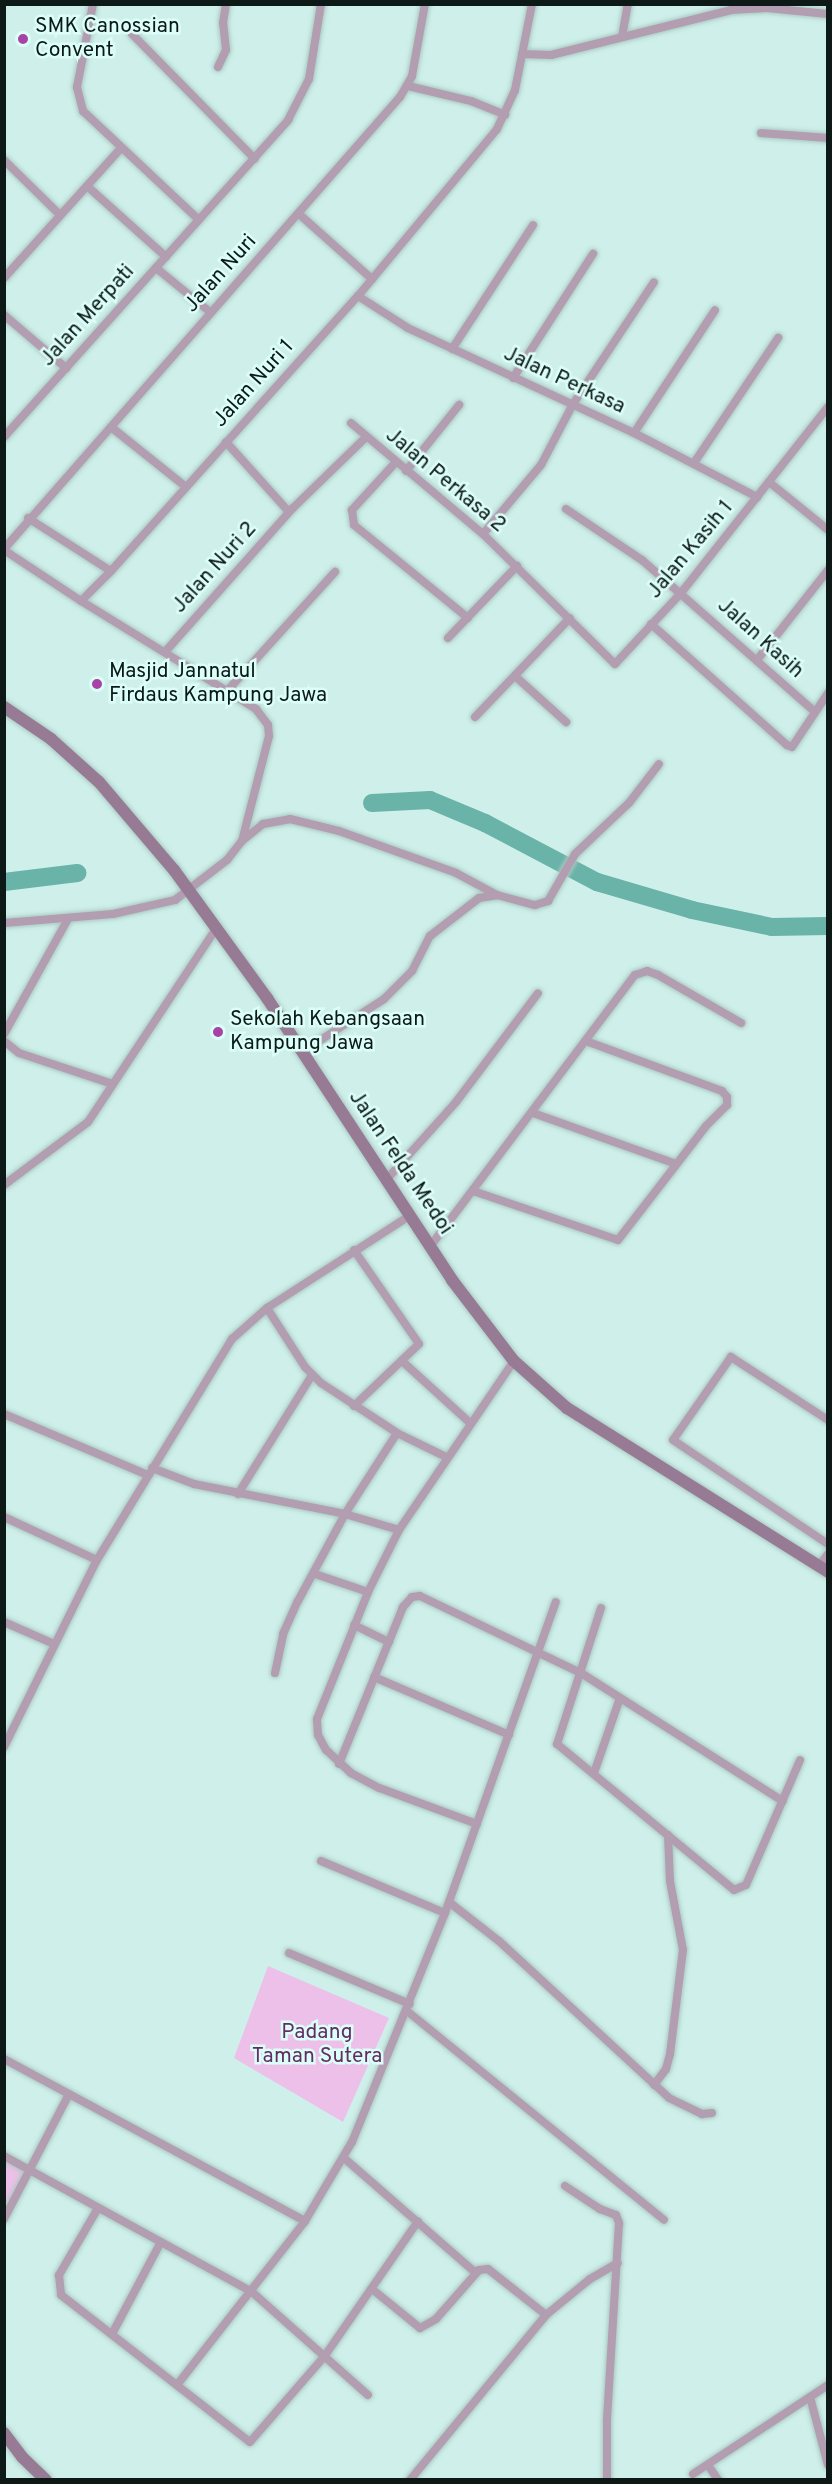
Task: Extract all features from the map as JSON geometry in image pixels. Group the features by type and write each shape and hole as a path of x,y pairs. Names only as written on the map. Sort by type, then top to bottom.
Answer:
{"main road":[{"name":"Jalan Felda Medoi","path":"4,707 51,739 99,782 189,889 432,1244 452,1280 514,1361 567,1408 823,1569"},
{"path":"4,2433 22,2457 46,2480"}],"street":[{"path":"93,4 77,95 83,111 199,220"},
{"path":"218,68 226,50 223,23 226,4"},
{"name":"Jalan Merpati","path":"4,437 288,120 306,86 321,4"},
{"name":"Jalan Nuri","path":"4,549 28,518 299,214 408,86 425,4"},
{"path":"408,86 471,100 505,115 522,54 532,4"},
{"path":"622,37 628,4"},
{"path":"522,54 551,55 716,9 749,8 828,14"},
{"path":"132,34 255,159"},
{"name":"Jalan Nuri 1","path":"81,601 111,571 358,296 505,115"},
{"path":"761,133 828,138"},
{"path":"4,278 121,148"},
{"path":"4,160 60,215"},
{"path":"87,186 166,257"},
{"path":"299,214 372,279"},
{"path":"452,349 533,225"},
{"path":"513,378 593,255"},
{"path":"156,268 210,312"},
{"path":"483,534 541,465 573,404 654,282"},
{"name":"Jalan Perkasa","path":"358,296 452,349 573,404 694,463 757,497"},
{"path":"634,434 715,310"},
{"path":"4,315 66,368"},
{"path":"694,463 778,338"},
{"path":"405,471 459,405"},
{"name":"Jalan Kasih 1","path":"615,664 681,593 828,407"},
{"name":"Jalan Perkasa 2","path":"351,423 365,438 483,534 615,664"},
{"path":"111,427 185,486"},
{"name":"Jalan Nuri 2","path":"165,652 291,510 365,438"},
{"path":"226,442 291,510"},
{"path":"395,463 352,510 354,525 468,618"},
{"path":"769,482 828,530"},
{"name":"Jalan Kasih","path":"566,509 642,560 815,711"},
{"path":"28,518 111,571"},
{"path":"4,549 81,601 227,690 262,714 269,736 242,841"},
{"path":"448,638 517,566"},
{"path":"227,690 335,572"},
{"path":"757,660 827,572"},
{"path":"475,717 570,618"},
{"path":"651,624 787,746 792,747 828,693"},
{"path":"515,676 567,722"},
{"path":"4,923 68,919 163,906 227,860 242,841 263,824 290,819 339,831 456,873 497,895 535,905 552,896 583,843 629,803 659,764"},
{"path":"302,1052 403,982 430,936 463,908 479,898 497,895"},
{"path":"4,1034 68,919"},
{"path":"4,1185 83,1127 217,927"},
{"path":"432,1244 631,980 642,971 658,975 741,1023"},
{"path":"387,1179 456,1102 538,993"},
{"path":"4,1041 19,1053 113,1084"},
{"path":"473,1191 615,1240 622,1237 676,1164 727,1105 725,1093 586,1041"},
{"path":"533,1113 676,1164"},
{"path":"4,1748 97,1560 232,1340 267,1308 411,1215"},
{"path":"354,1250 418,1340 418,1348 354,1406"},
{"path":"267,1308 312,1375 354,1406 397,1433 446,1457"},
{"path":"828,1420 731,1357 673,1440 828,1544"},
{"path":"402,1361 469,1422"},
{"path":"477,1824 379,1788 339,1764 321,1741 317,1719 368,1592 399,1530 469,1422 514,1361"},
{"path":"238,1494 312,1375"},
{"path":"4,1414 150,1471 194,1484 345,1514 399,1530"},
{"path":"275,1673 283,1634 345,1514 397,1433"},
{"path":"4,1517 97,1560"},
{"path":"823,1569 828,1554"},
{"path":"315,1574 368,1592"},
{"path":"339,1764 406,1603 420,1596 581,1673 783,1801"},
{"path":"177,2385 252,2292 305,2221 344,2158 408,2008 445,1913 556,1602"},
{"path":"601,1608 556,1742 729,1887 739,1890 746,1884 800,1760"},
{"path":"4,1622 54,1644"},
{"path":"354,1625 389,1642"},
{"path":"374,1677 509,1735"},
{"path":"594,1773 620,1698"},
{"path":"654,2085 666,2069 670,2054 683,1950 670,1881 668,1835"},
{"path":"321,1861 445,1913"},
{"path":"449,1902 550,1986 654,2085 685,2108 712,2113"},
{"path":"289,1953 408,2008 664,2220"},
{"path":"4,2059 305,2221"},
{"path":"4,2219 69,2094"},
{"path":"4,2156 252,2292 368,2395"},
{"path":"344,2158 476,2274"},
{"path":"565,2186 618,2218 618,2263 607,2421 608,2480"},
{"path":"98,2208 59,2275 57,2287 68,2304 112,2334 244,2439 252,2442 324,2356 418,2221"},
{"path":"112,2334 160,2242"},
{"path":"410,2480 546,2315 590,2279 618,2263"},
{"path":"372,2289 420,2328 436,2319 482,2268 495,2273 546,2315"},
{"path":"693,2474 828,2385"},
{"path":"810,2397 828,2465"},
{"path":"708,2465 718,2480"}],"green space":[{"name":"Padang Taman Sutera","path":"268,1966 389,2018 343,2122 234,2058"},
{"path":"5,2156 30,2170 5,2219"}],"waterway":[{"path":"372,803 430,800 485,823 597,882 692,910 772,927 828,926"},
{"path":"4,882 77,873"}],"place":[{"name":"SMK Canossian Convent","path":"23,39"},
{"name":"Masjid Jannatul Firdaus Kampung Jawa","path":"97,684"},
{"name":"Sekolah Kebangsaan Kampung Jawa","path":"218,1032"}]}
